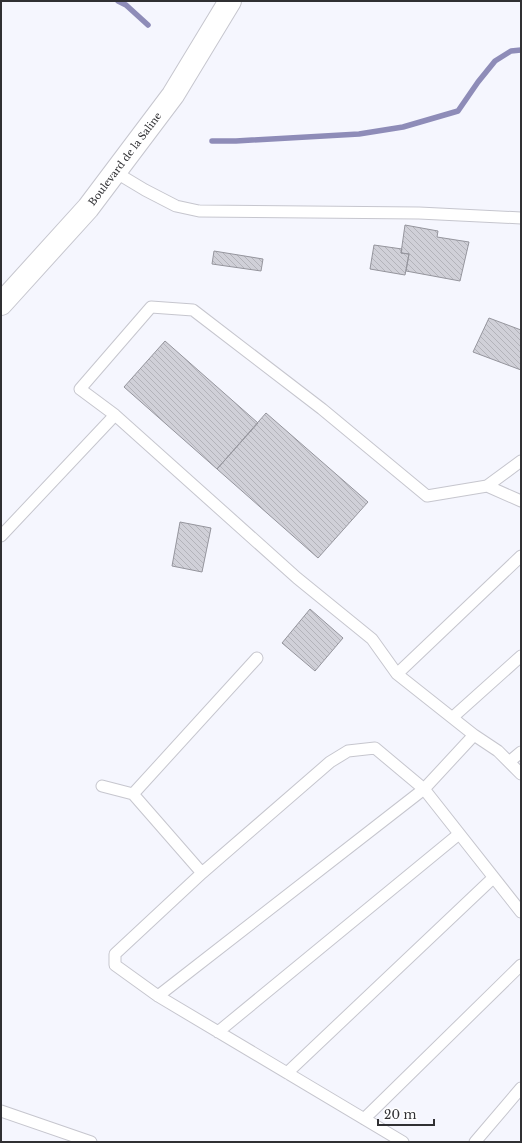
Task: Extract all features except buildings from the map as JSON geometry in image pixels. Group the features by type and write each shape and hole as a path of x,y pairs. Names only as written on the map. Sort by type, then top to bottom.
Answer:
{"main road":[{"name":"Boulevard de la Saline","path":"1,304 88,208 173,95 230,1"}],"lane":[{"path":"115,172 176,206 199,211 419,213 521,218"},
{"path":"521,461 487,486 427,496 322,409 193,310 150,307 80,389 115,415 297,578 372,638 397,674 474,735 498,751 521,774"},
{"path":"1,536 115,415"},
{"path":"487,486 521,501"},
{"path":"397,674 521,556"},
{"path":"453,717 521,656"},
{"path":"133,794 257,658"},
{"path":"158,996 424,789 474,735"},
{"path":"403,1142 158,996 114,965 115,954 202,874 330,762 348,751 375,748 424,789 521,912"},
{"path":"509,762 521,752"},
{"path":"102,786 133,794 202,874"},
{"path":"218,1032 459,834"},
{"path":"287,1073 493,878"},
{"path":"364,1119 521,965"},
{"path":"476,1142 521,1088"},
{"path":"1,1111 91,1142"}],"waterway":[{"path":"118,1 126,5 148,25"},
{"path":"212,141 359,134 403,127 458,111 495,61 511,51 521,50"}]}
